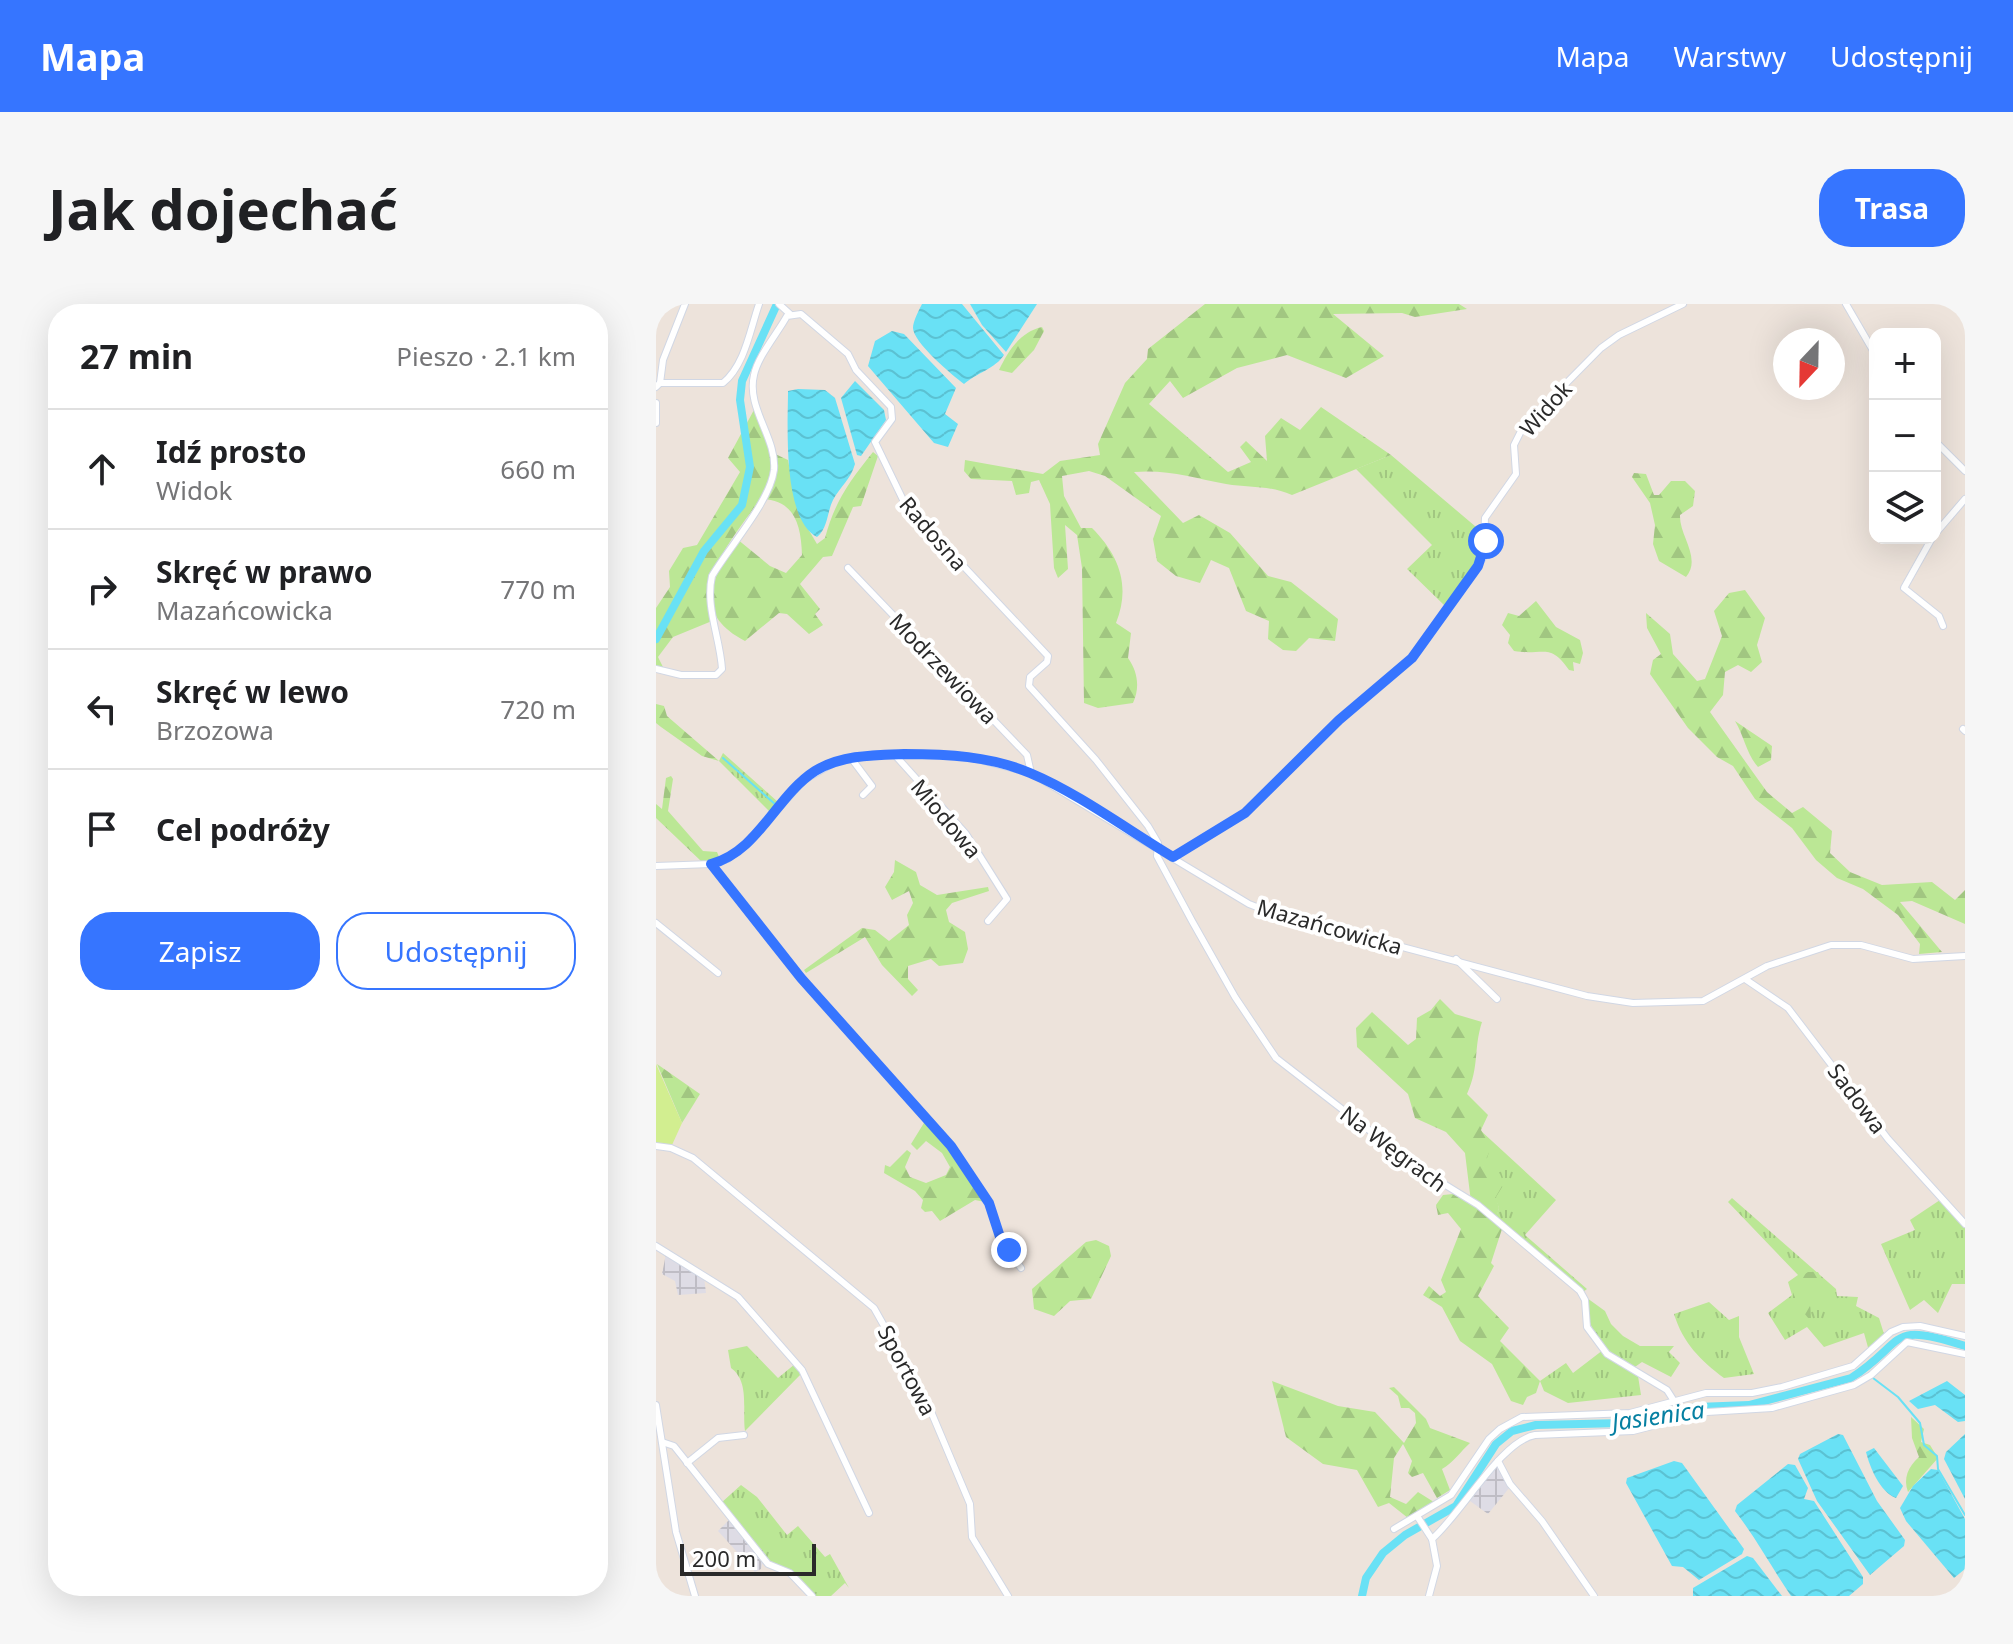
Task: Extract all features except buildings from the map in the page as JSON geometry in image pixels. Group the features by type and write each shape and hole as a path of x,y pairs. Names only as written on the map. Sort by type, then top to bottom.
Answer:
{"street":[{"path":"685,304 663,360 658,385 723,383 739,362 759,304"},
{"path":"656,669 681,675 716,675 722,669 720,641 709,591 712,576 766,493 774,472 774,453 753,390 754,373 790,314 779,304"},
{"name":"Widok","path":"1173,857 1245,813 1339,720 1412,658 1483,558 1485,518 1516,474 1514,445 1523,427 1601,348 1619,335 1683,304"},
{"path":"1846,304 1869,344"},
{"name":"Radosna","path":"790,314 801,314 824,331 891,407 892,419 875,442 894,486 905,504 1048,656 1047,662 1030,677 1029,686 1088,750 1148,826 1157,848"},
{"path":"656,403 656,423"},
{"path":"1941,447 1965,471"},
{"path":"1941,528 1965,499"},
{"path":"1929,544 1904,588 1939,616 1943,626"},
{"name":"Modrzewiowa","path":"848,568 1027,755 1031,773"},
{"name":"Mazańcowicka","path":"656,866 711,864 728,859 815,771 851,758 894,754 975,757 1031,773 1267,911 1587,996 1633,1003 1703,1001 1767,966 1831,945 1861,945 1913,959 1965,956"},
{"name":"Miodowa","path":"894,754 966,834 1007,899 988,921"},
{"path":"851,758 872,786 863,795"},
{"name":"Na Węgrach","path":"1157,848 1157,856 1235,997 1276,1058 1418,1168 1478,1205 1580,1291 1585,1300 1587,1327 1607,1354 1667,1390 1674,1401"},
{"path":"711,864 811,989 951,1146 989,1203 1001,1240 1021,1268"},
{"path":"656,923 718,973"},
{"path":"1456,959 1497,999"},
{"name":"Sadowa","path":"1745,979 1788,1008 1888,1139 1965,1224"},
{"name":"Sportowa","path":"656,1146 671,1148 693,1158 874,1308 927,1402 970,1504 972,1537 1008,1596"},
{"path":"656,1246 738,1297 802,1370 869,1513"},
{"path":"1394,1529 1451,1495 1489,1439 1510,1421 1522,1417 1630,1413 1706,1393 1752,1393 1782,1387 1853,1366 1891,1332 1903,1327 1920,1326 1965,1336"},
{"path":"1430,1536 1466,1505 1509,1446 1527,1436 1633,1431 1707,1412 1772,1408 1854,1385 1871,1375 1907,1342 1965,1354"},
{"path":"656,1405 679,1545 695,1596"},
{"path":"687,1463 718,1438 744,1435"},
{"path":"662,1442 674,1446 768,1564 790,1573 812,1596"},
{"path":"1498,1461 1510,1484 1542,1521 1594,1596"},
{"path":"1418,1517 1430,1536 1437,1566 1429,1596"}],"shaded area":[{"path":"666,1254 704,1277 706,1293 678,1295 675,1281 662,1274"},
{"path":"1496,1466 1510,1487 1488,1514 1470,1501"},
{"path":"729,1520 763,1561 761,1569 755,1572 718,1531"}],"green space":[{"path":"1205,304 1459,304 1467,309 1415,317 1402,313 1333,314 1384,356 1346,378 1287,355 1237,368 1183,398 1170,381 1149,404 1228,472 1251,462 1240,447 1246,441 1267,461 1265,436 1281,418 1300,430 1321,407 1391,455 1292,495 1267,488 1169,473 1134,472 1183,523 1199,515 1230,533 1268,576 1291,582 1338,619 1335,641 1309,638 1296,651 1283,650 1268,639 1269,621 1246,611 1229,568 1211,560 1200,583 1176,576 1157,561 1153,539 1161,516 1105,476 1089,471 1062,476 1064,496 1081,528 1092,528 1115,560 1122,584 1116,623 1131,633 1128,658 1136,674 1137,686 1133,703 1098,708 1084,703 1082,568 1077,535 1065,525 1068,569 1058,578 1054,568 1050,504 1039,480 1031,482 1029,493 1016,495 1012,481 971,479 964,471 965,460 1043,474 1060,461 1100,455 1098,444 1125,383 1147,359 1148,349"},
{"path":"1042,327 1044,331 1034,350 1012,373 999,370 1016,343 1027,333"},
{"path":"755,408 771,452 788,460 798,512 817,544 825,538 838,502 850,483 873,452 878,456 861,506 853,507 832,556 823,557 800,584 820,609 815,614 823,625 809,634 787,614 779,613 745,641 718,619 713,607 714,582 737,539 770,566 786,573 802,555 800,533 793,515 781,503 760,499 730,541 715,571 709,603 712,621 673,637 658,657 664,669 656,668 656,608 670,587 669,571 683,548 697,545 740,472 728,458"},
{"path":"1391,455 1482,532 1482,552 1445,606 1407,569 1432,545 1356,469"},
{"path":"1634,473 1646,474 1654,495 1659,495 1671,481 1685,481 1695,491 1693,506 1680,515 1692,562 1686,577 1659,561 1653,544 1655,525 1650,503 1632,477"},
{"path":"1745,590 1765,618 1757,645 1762,662 1751,672 1738,665 1725,672 1723,695 1710,712 1767,792 1792,813 1803,807 1832,831 1830,853 1850,872 1882,885 1932,882 1955,900 1965,890 1965,924 1912,901 1900,902 1942,952 1919,954 1920,944 1898,915 1863,889 1837,878 1816,860 1792,828 1755,799 1733,766 1717,757 1688,728 1650,674 1653,660 1661,654 1647,628 1646,613 1670,634 1673,654 1697,681 1705,679 1722,636 1714,611 1729,593"},
{"path":"1536,601 1556,627 1580,640 1583,653 1580,664 1573,662 1574,671 1551,653 1514,651 1508,643 1510,635 1502,625 1508,613 1519,616"},
{"path":"656,704 664,706 667,716 719,761 702,756 656,723"},
{"path":"1735,721 1772,746 1771,760 1758,767"},
{"path":"723,753 778,802 770,812 719,761"},
{"path":"671,776 668,811 703,851 717,852 720,859 702,862 656,818 656,804 662,809 666,778"},
{"path":"895,860 916,872 920,885 937,895 988,887 989,891 952,903 946,910 949,922 965,932 968,949 963,963 939,966 931,959 908,966 908,979 918,990 912,996 882,965 865,937 806,973 804,970 862,928 875,930 889,941 909,925 907,915 913,903 909,891 892,900 885,887 894,872"},
{"path":"1440,999 1455,1014 1482,1022 1474,1074 1467,1094 1488,1115 1481,1130 1491,1148 1483,1166 1500,1174 1504,1184 1496,1197 1499,1208 1495,1223 1502,1229 1491,1263 1494,1266 1478,1296 1509,1328 1500,1341 1540,1381 1536,1393 1527,1397 1523,1405 1511,1401 1492,1364 1460,1341 1442,1307 1423,1295 1429,1286 1440,1296 1446,1292 1441,1280 1461,1229 1448,1213 1438,1215 1436,1205 1443,1195 1453,1194 1471,1202 1465,1153 1446,1132 1415,1118 1408,1094 1357,1047 1356,1028 1372,1012 1408,1045 1416,1039 1417,1018 1431,1010"},
{"path":"656,1064 682,1123 672,1145 656,1144"},
{"path":"657,1064 700,1094 682,1123"},
{"path":"927,1118 985,1202 975,1200 940,1221 932,1211 925,1212 921,1208 923,1200 915,1191 884,1173 885,1165 890,1167 907,1150 911,1153 905,1167 910,1177 926,1183 946,1175 950,1167 942,1153 926,1141 917,1150 911,1144"},
{"path":"1480,1130 1556,1200 1525,1235 1587,1289 1583,1292 1495,1220 1499,1208 1483,1166"},
{"path":"1732,1198 1836,1289 1837,1296 1858,1297 1856,1306 1879,1318 1884,1334 1869,1351 1864,1333 1824,1347 1807,1327 1785,1340 1768,1313 1792,1295 1788,1282 1798,1275 1728,1202"},
{"path":"1940,1200 1965,1226 1965,1284 1952,1284 1938,1313 1924,1300 1910,1310 1881,1244 1915,1230 1910,1220"},
{"path":"1096,1240 1109,1246 1111,1256 1091,1299 1070,1301 1054,1316 1034,1309 1032,1289 1086,1242"},
{"path":"1808,1272 1818,1272 1823,1283 1810,1300 1811,1320 1798,1303 1791,1283"},
{"path":"1587,1298 1605,1311 1611,1324 1623,1336 1640,1346 1674,1346 1669,1352 1680,1363 1671,1377 1642,1362 1632,1369 1613,1355 1594,1331"},
{"path":"1709,1302 1729,1320 1739,1316 1739,1337 1754,1374 1724,1378 1687,1342 1674,1314"},
{"path":"747,1346 778,1378 795,1364 801,1374 745,1431 743,1388 731,1368 728,1350"},
{"path":"1603,1350 1610,1359 1638,1376 1641,1395 1568,1403 1544,1391 1540,1381 1566,1363 1573,1373"},
{"path":"1272,1381 1338,1406 1375,1412 1404,1443 1416,1423 1415,1413 1409,1408 1401,1408 1398,1396 1389,1388 1394,1387 1426,1419 1430,1428 1470,1443 1442,1469 1450,1490 1437,1498 1423,1473 1412,1477 1408,1473 1412,1461 1403,1444 1394,1458 1390,1497 1406,1504 1418,1492 1437,1504 1408,1518 1389,1503 1378,1507 1357,1470 1323,1464 1286,1437"},
{"path":"1911,1417 1924,1429 1921,1442 1930,1445 1938,1458 1908,1492 1908,1473 1919,1457 1912,1438"},
{"path":"741,1485 757,1497 787,1535 798,1526 825,1557 830,1554 849,1588 845,1583 831,1596 815,1596 791,1571 768,1561 721,1503"}],"water":[{"path":"922,304 962,304 1004,355 996,364 964,384 934,358 915,334 914,322"},
{"path":"970,304 1037,304 1006,352 982,325"},
{"path":"892,331 904,334 956,388 945,414 958,424 948,447 934,443 868,366 875,341"},
{"path":"855,381 884,410 886,420 861,456 857,455 841,398"},
{"path":"825,390 835,398 855,464 833,500 825,525 817,537 806,527 798,511 789,470 788,391"},
{"path":"1947,1381 1965,1395 1965,1421 1958,1422 1935,1405 1918,1409 1909,1401"},
{"path":"1838,1434 1843,1435 1877,1501 1905,1540 1904,1546 1870,1575 1817,1501 1798,1459 1800,1454"},
{"path":"1965,1434 1965,1499 1944,1459 1946,1452"},
{"path":"1874,1448 1903,1486 1896,1498 1885,1491 1873,1472 1866,1452"},
{"path":"1674,1461 1682,1463 1744,1549 1742,1554 1699,1580 1683,1567 1672,1566 1626,1483 1627,1478"},
{"path":"1788,1464 1795,1465 1808,1488 1804,1499 1814,1501 1863,1577 1863,1584 1849,1596 1791,1596 1735,1511 1737,1505"},
{"path":"1931,1469 1938,1470 1965,1519 1965,1569 1954,1578 1906,1521 1900,1508 1913,1486"},
{"path":"1747,1556 1753,1558 1782,1596 1693,1596 1693,1588"}],"waterway":[{"path":"656,639 704,551 742,505 750,467 740,400 742,381 777,304"},
{"path":"723,758 776,805"},
{"name":"Jasienica","path":"1362,1596 1366,1578 1383,1553 1405,1535 1456,1506 1496,1444 1512,1431 1536,1425 1624,1423 1697,1407 1749,1405 1851,1378 1899,1339 1909,1335 1940,1338 1965,1346"},
{"path":"1873,1378 1898,1397 1920,1423 1924,1445 1937,1456 1938,1469 1965,1515"}],"route":[{"path":"1009,1250 1001,1240 989,1203 951,1146 927,1115 891,1082 801,978 711,864 728,859 744,846 815,771 837,761 877,754 965,756 1031,773 1173,857 1245,813 1339,720 1412,658 1478,566 1486,541"}]}
